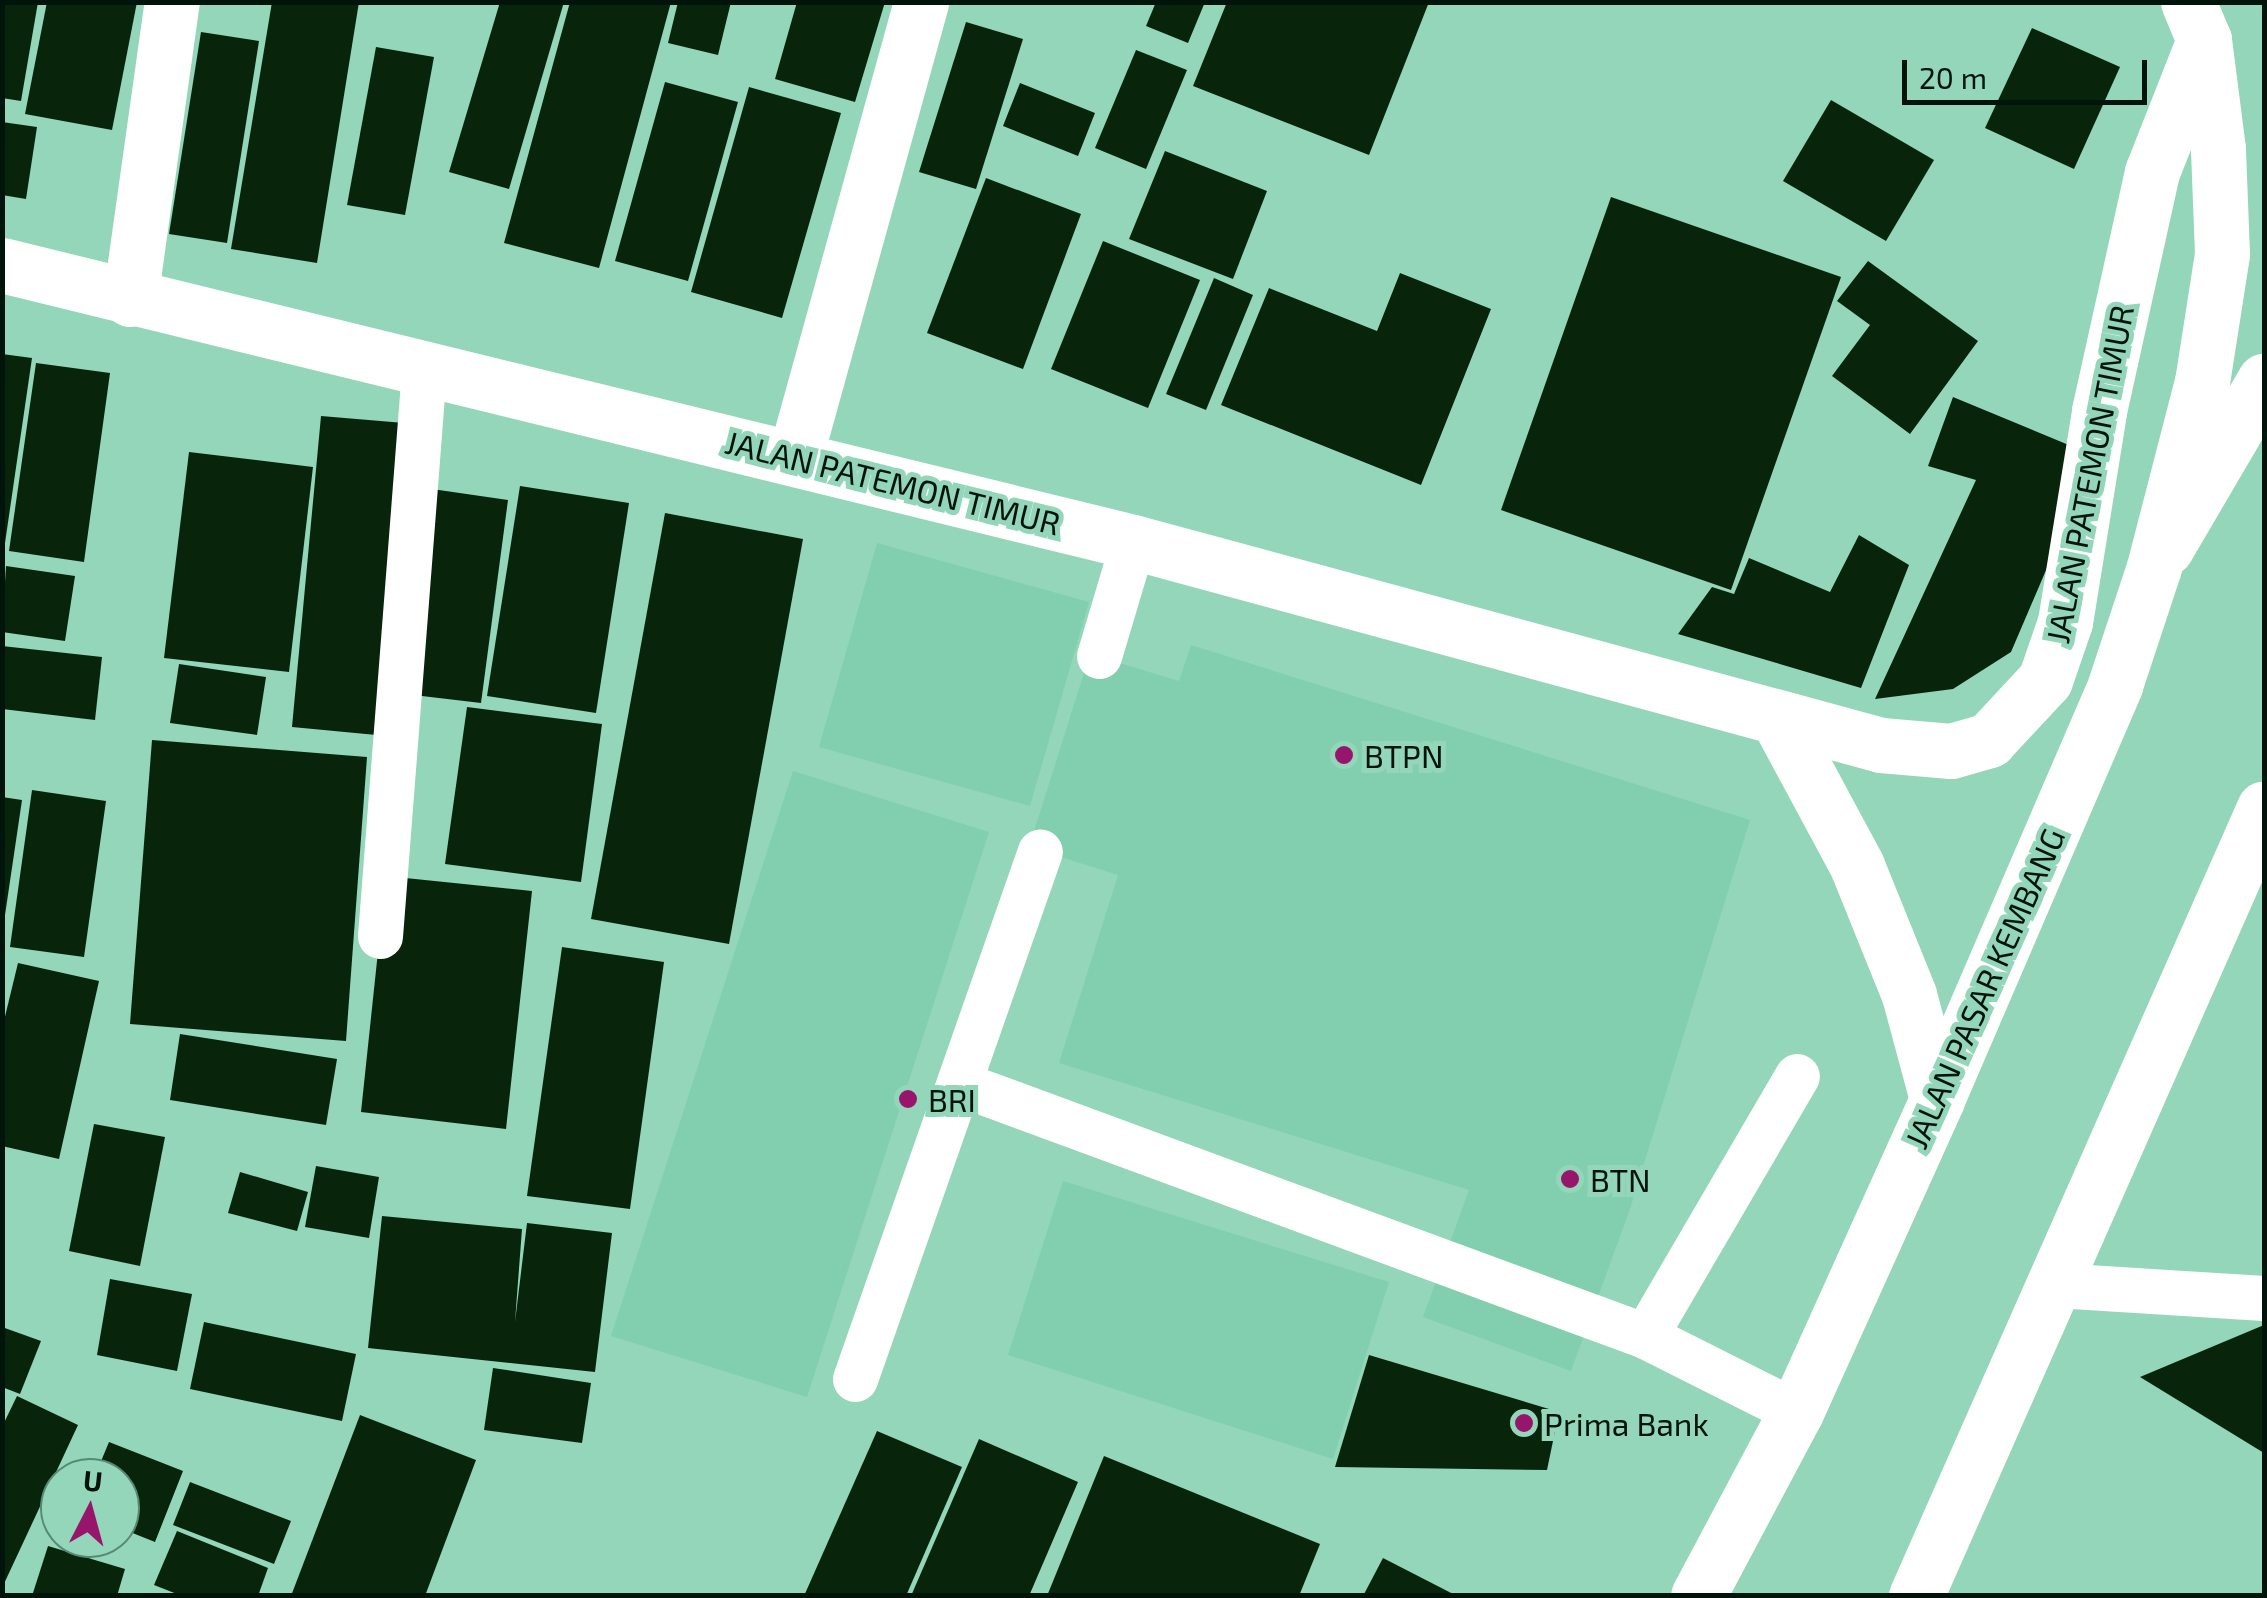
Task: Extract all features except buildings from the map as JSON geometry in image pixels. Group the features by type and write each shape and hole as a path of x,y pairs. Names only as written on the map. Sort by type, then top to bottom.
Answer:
{"main road":[{"path":"130,298 172,2"},
{"path":"795,457 920,2"},
{"path":"2154,567 2202,382 2222,254 2218,148 2196,21"},
{"name":"JALAN PATEMON TIMUR","path":"2,266 1133,542 1778,720 1881,745 1951,751 1990,740 2045,680 2065,622 2099,411 2152,172 2196,21"},
{"name":"JALAN PASAR KEMBANG","path":"1698,1596 1796,1412 1937,1099 2116,685 2154,567 2264,381"},
{"path":"1778,720 1857,866 1910,994 1937,1099"},
{"path":"1916,1596 2264,808"}],"lane":[{"path":"380,936 424,369"},
{"path":"1099,656 1133,542"},
{"path":"855,1379 1040,851"},
{"path":"1645,1336 1797,1076"},
{"path":"961,1084 1645,1336 1796,1412"},
{"path":"2056,1285 2264,1298"}],"shaded area":[{"path":"877,543 1089,602 1030,806 819,747"},
{"path":"1191,645 1750,820 1630,1209 1571,1371 1423,1317 1469,1190 1059,1063 1118,875 1029,847 1090,654 1179,681"},
{"path":"793,771 989,832 807,1397 611,1336"},
{"path":"1063,1181 1389,1282 1333,1459 1008,1355"}],"place":[{"name":"BTPN","path":"1344,755"},
{"name":"BRI","path":"908,1099"},
{"name":"BTN","path":"1570,1179"},
{"name":"Prima Bank","path":"1524,1423"}]}
